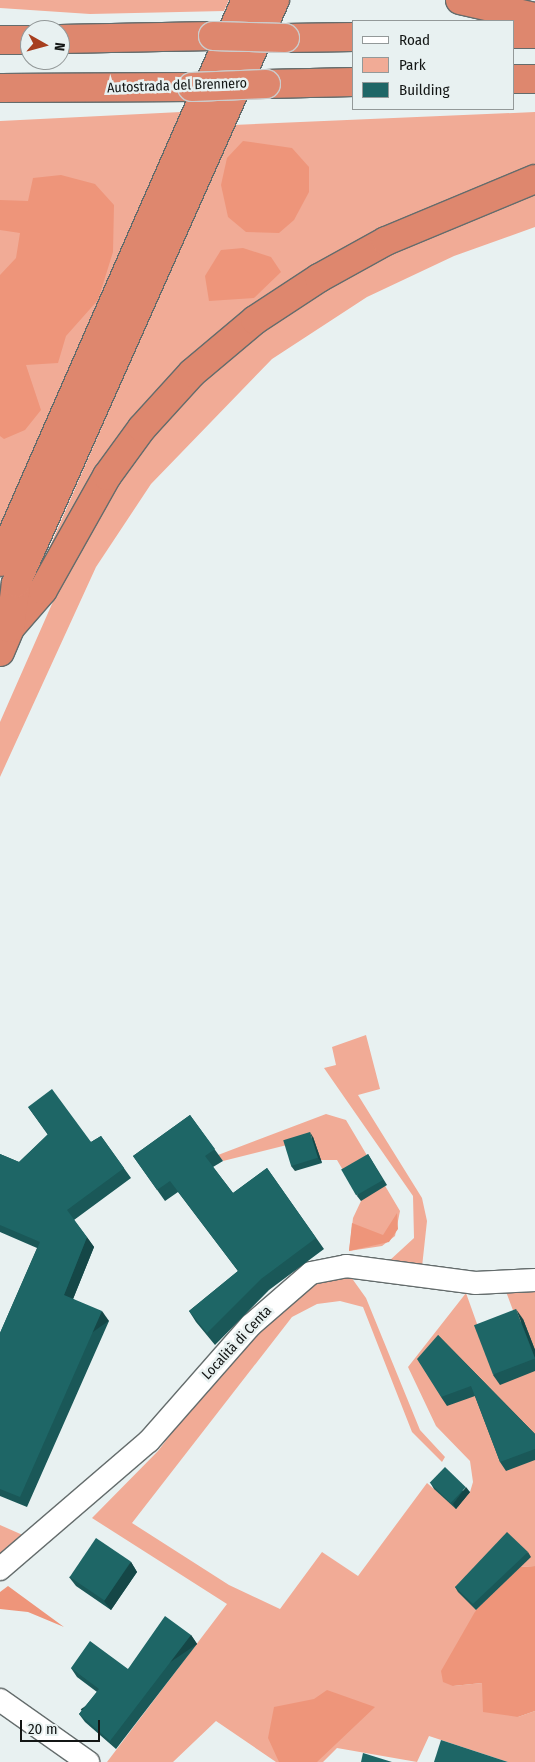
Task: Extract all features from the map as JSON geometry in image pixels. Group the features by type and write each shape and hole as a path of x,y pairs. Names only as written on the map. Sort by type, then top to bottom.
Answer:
{"highway":[{"path":"0,562 246,0"},
{"path":"5,640 16,583 275,0"},
{"path":"460,0 535,17"},
{"path":"515,34 535,34"},
{"path":"70,39 213,36 352,37"},
{"path":"0,40 20,40"},
{"path":"515,79 535,79"},
{"name":"Autostrada del Brennero","path":"0,88 192,87 352,82"},
{"path":"5,640 43,590 107,476 142,428 192,373 255,320 319,278 386,241 535,180"}],"street":[{"name":"Località di Centa","path":"0,1569 142,1447 251,1325 316,1270 360,1267 475,1283 535,1280"},
{"path":"0,1700 88,1762"}],"green space":[{"path":"0,0 229,0 224,11 90,14 0,8"},
{"path":"181,112 180,124 0,537 0,121"},
{"path":"535,112 535,168 242,316 38,574 233,125"},
{"path":"535,185 535,227 454,256 367,297 272,359 151,484 96,567 0,777 0,722 59,588 104,499 190,386 311,289"},
{"path":"366,1035 380,1089 358,1095 422,1198 427,1221 422,1267 389,1261 414,1238 413,1196 324,1068 336,1065 332,1047"},
{"path":"326,1114 346,1120 400,1211 395,1236 382,1246 349,1251 353,1218 361,1201 337,1160 321,1160 295,1171 287,1145 223,1161 218,1155"},
{"path":"334,1277 351,1277 366,1298 420,1430 445,1457 442,1462 412,1432 363,1307 340,1301 317,1304 292,1317 132,1523 229,1585 280,1609 322,1552 358,1576 427,1483 434,1489 470,1492 473,1482 470,1461 436,1426 408,1367 466,1293 481,1335 517,1321 505,1289 535,1288 535,1566 520,1567 476,1610 453,1686 482,1683 518,1717 535,1711 535,1762 508,1762 429,1736 417,1762 337,1748 323,1762 276,1762 216,1721 173,1762 107,1762 227,1604 92,1518 158,1451 212,1380 301,1288"},
{"path":"0,1525 25,1536 0,1557"}],"shaded area":[{"path":"243,141 292,148 309,167 309,192 294,220 279,233 246,232 228,217 221,185 227,158"},
{"path":"61,175 95,184 114,205 113,252 98,300 66,336 58,363 26,365 41,410 25,430 4,439 0,436 0,275 16,258 20,233 0,230 0,200 28,201 33,178"},
{"path":"243,248 271,257 281,272 254,298 209,301 205,276 221,250"},
{"path":"397,1213 398,1229 389,1242 349,1251 352,1223 383,1235"},
{"path":"535,1566 535,1711 518,1717 483,1712 482,1683 453,1686 443,1682 441,1671 476,1610 520,1567"},
{"path":"8,1586 64,1627 28,1612 0,1609 0,1592"},
{"path":"327,1690 375,1707 317,1762 279,1762 268,1738 274,1707 314,1699"}],"building":[{"path":"52,1089 91,1142 101,1136 124,1168 67,1210 87,1237 64,1295 102,1311 20,1497 0,1489 0,1333 40,1242 0,1225 0,1154 19,1162 48,1134 28,1107"},
{"path":"190,1115 215,1149 205,1156 233,1193 267,1168 316,1238 261,1279 207,1333 189,1311 238,1271 170,1181 157,1190 133,1156"},
{"path":"310,1132 318,1158 291,1166 283,1140"},
{"path":"368,1154 383,1180 356,1195 341,1170"},
{"path":"516,1309 535,1358 493,1375 474,1325"},
{"path":"438,1335 535,1434 535,1449 500,1462 471,1386 441,1397 417,1359"},
{"path":"445,1467 466,1487 451,1503 430,1483"},
{"path":"507,1532 528,1552 473,1604 455,1587"},
{"path":"96,1538 131,1561 105,1600 70,1577"},
{"path":"165,1616 191,1635 110,1741 79,1714 99,1689 71,1668 90,1641 128,1669"},
{"path":"441,1740 508,1762 434,1762"},
{"path":"363,1753 392,1762 361,1762"}]}
